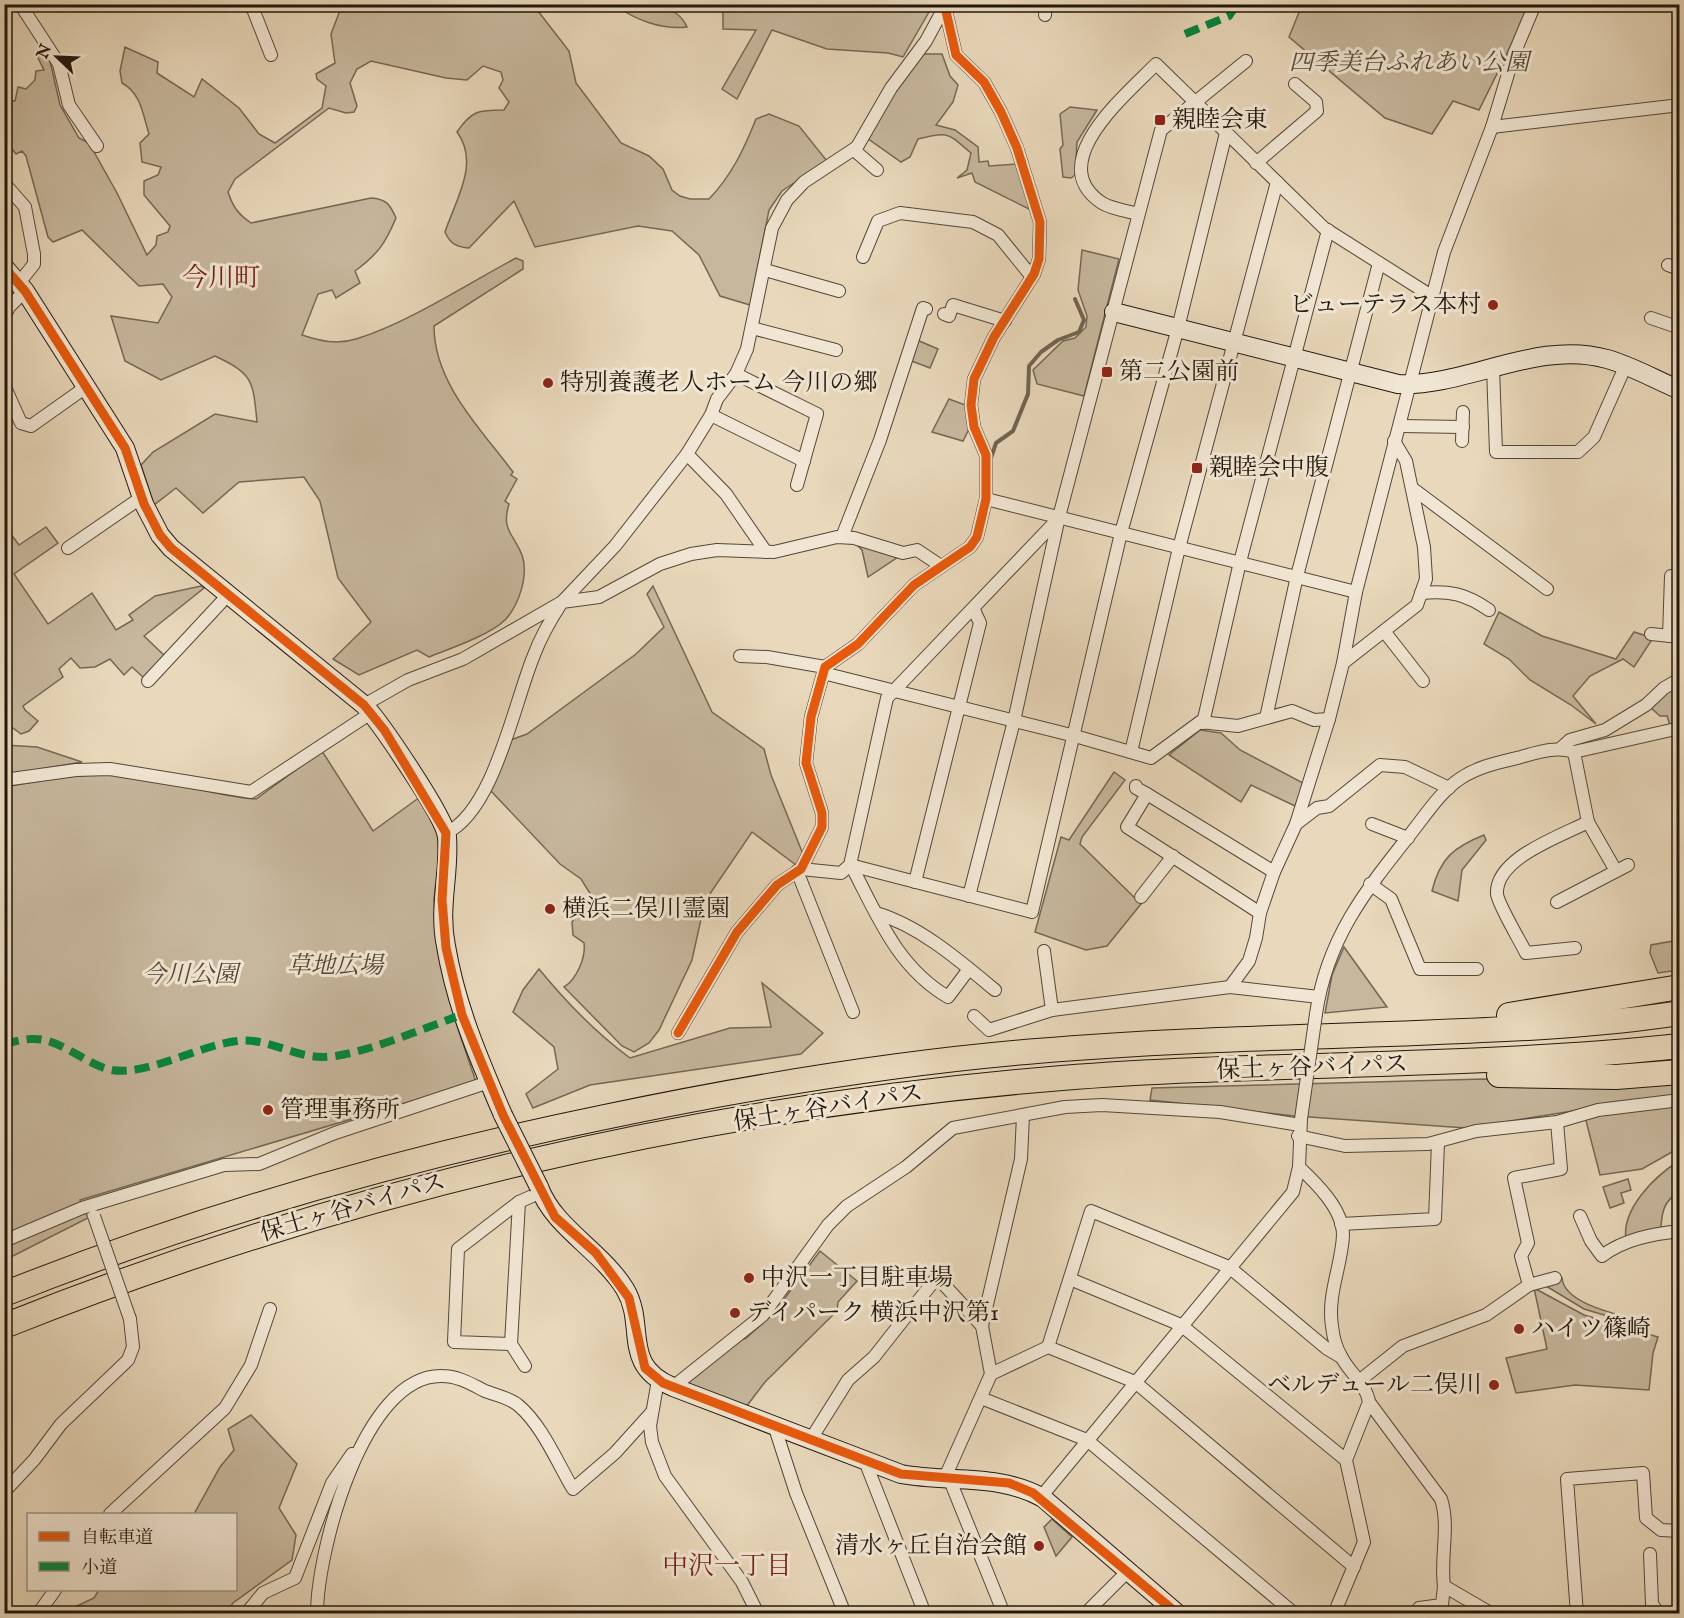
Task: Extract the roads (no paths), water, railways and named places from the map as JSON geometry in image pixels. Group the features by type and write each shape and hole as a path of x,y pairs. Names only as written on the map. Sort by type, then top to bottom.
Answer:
{"highway":[{"path":"1388,1034 1680,987"},
{"name":"保土ヶ谷バイパス","path":"4,1294 215,1218 399,1165 535,1131 793,1080 985,1055 1113,1045 1544,1027 1680,1013"},
{"name":"保土ヶ谷バイパス","path":"4,1326 90,1292 228,1244 352,1207 568,1152 763,1116 912,1094 1007,1083 1165,1072 1549,1059 1680,1046"},
{"path":"1369,1066 1458,1074 1556,1077 1616,1077 1680,1072"}],"street":[{"path":"20,4 59,64 69,105 97,146"},
{"path":"252,4 271,55"},
{"path":"1230,987 1249,961 1260,913 1274,872 1296,824 1329,719 1343,663 1356,592 1394,441 1401,426 1444,252 1492,127 1514,54 1535,4"},
{"path":"446,833 466,820 488,785 534,654 562,602 615,546 687,454 711,415 717,399 736,374 747,349 772,228 787,200 804,182 854,150 945,6"},
{"path":"678,1034 737,932 777,885 799,870 822,827 822,813 806,763 811,717 824,670 858,644 914,585 970,547 977,537 986,499 986,455 974,427 971,405 974,379 980,362 1032,277 1039,259 1040,222 1017,148 984,82 956,55 945,6"},
{"path":"969,896 1014,721 1059,517 1161,130 1246,60"},
{"path":"1138,214 1104,204 1092,194 1084,179 1081,161 1095,127 1156,64 1328,230 1433,297"},
{"path":"1256,163 1317,111 1316,102 1295,84"},
{"path":"1492,127 1680,105"},
{"path":"850,865 1032,912 1121,533 1178,328 1226,133"},
{"path":"854,150 877,170"},
{"path":"1131,752 1179,548 1277,182"},
{"path":"4,183 25,207 34,254 34,264 4,316"},
{"path":"863,257 878,221 900,213 973,222 998,235 1032,277"},
{"path":"1203,723 1240,562 1328,230"},
{"path":"1266,718 1297,576 1379,263"},
{"path":"4,267 22,287 125,448 142,497 160,535 171,548 368,709 385,731 446,833 442,900 446,948 462,1014 503,1115 555,1217 596,1253 629,1298 645,1368 666,1383 901,1474 1009,1483 1041,1497 1178,1614"},
{"path":"765,270 839,291"},
{"path":"944,314 949,316 953,305 1005,321"},
{"path":"842,537 880,440 923,308 926,309"},
{"path":"1114,312 1398,384 1411,384 1561,355 1607,359 1680,390"},
{"path":"1651,318 1680,328"},
{"path":"752,328 836,350"},
{"path":"1493,368 1496,452 1578,452 1594,437 1625,367"},
{"path":"736,374 817,414 797,485"},
{"path":"4,385 21,423 31,426 86,387"},
{"path":"1462,441 1463,411"},
{"path":"711,415 804,461"},
{"path":"1401,426 1463,427"},
{"path":"1343,663 1417,605 1426,579 1426,565 1406,461 1394,441"},
{"path":"687,454 726,494 766,552"},
{"path":"1412,488 1547,589"},
{"path":"68,548 142,497"},
{"path":"986,499 1356,592"},
{"path":"799,870 841,873 850,865 887,698 974,610 1059,517"},
{"path":"4,780 76,770 110,769 251,792 408,680 463,659 491,645 562,602 599,597 660,564 691,554 717,550 766,552 794,549 842,537 903,553 917,550 941,566"},
{"path":"1651,634 1674,637 1671,576"},
{"path":"1421,593 1452,591 1473,599 1489,609"},
{"path":"148,681 228,595"},
{"path":"915,882 980,623 974,610"},
{"path":"1384,631 1423,681"},
{"path":"740,656 767,657 824,670 1075,736 1131,752 1143,759 1151,759 1200,723 1238,726 1292,711 1314,720 1329,719"},
{"path":"1041,1497 1293,1192 1299,1167 1300,1126 1319,997 1331,954 1351,913 1370,884 1449,788 1461,778 1484,768 1562,748 1570,740 1605,730 1646,705 1664,688 1680,679"},
{"path":"1562,748 1574,752 1680,728"},
{"path":"1574,752 1588,822 1616,871"},
{"path":"1296,824 1317,808 1329,806 1380,765 1405,767 1449,788"},
{"path":"1137,786 1136,788 1274,872"},
{"path":"1147,794 1127,826 1260,913"},
{"path":"1575,948 1526,953 1497,896 1499,880 1513,861 1588,822"},
{"path":"1372,824 1408,837"},
{"path":"1141,897 1173,856"},
{"path":"850,865 876,913 882,930 917,975 941,993 953,997 969,969"},
{"path":"1557,902 1628,865"},
{"path":"799,870 853,1012"},
{"path":"1370,884 1391,899 1420,969 1477,969"},
{"path":"876,913 899,920 969,969 994,990"},
{"path":"1044,951 1052,1010"},
{"path":"974,1016 988,1030 1052,1010 1230,987 1319,997"},
{"path":"4,1241 224,1165 260,1164 335,1133 489,1082"},
{"path":"246,1614 263,1593 295,1578 332,1484 373,1425 393,1400 409,1386 441,1376 457,1378 516,1403 529,1416 573,1489 615,1453 652,1412 666,1383 763,1315 828,1225 848,1206 901,1170 953,1128 1065,1107 1136,1105 1220,1112 1300,1126 1346,1146 1438,1143 1476,1131 1557,1122 1598,1110 1680,1100"},
{"path":"1004,1614 947,1473 991,1374 982,1326 1021,1159 1023,1115"},
{"path":"1529,1285 1521,1256 1528,1243 1514,1178 1562,1169 1557,1122"},
{"path":"1341,1224 1435,1219 1438,1143"},
{"path":"1299,1167 1327,1199 1341,1224 1342,1235 1331,1303 1332,1325 1341,1357 1368,1394 1369,1402 1346,1460 1364,1542 1334,1614"},
{"path":"511,1344 454,1342 458,1249 519,1202 540,1190"},
{"path":"519,1202 511,1344 525,1366"},
{"path":"4,1492 34,1460 61,1424 128,1360 133,1347 130,1319 93,1211"},
{"path":"991,1374 1048,1347 1091,1211 1229,1267 1326,1348 1341,1357"},
{"path":"1580,1216 1591,1241 1602,1256 1614,1247 1654,1234 1680,1231"},
{"path":"811,1439 848,1380 874,1357 937,1277 982,1326"},
{"path":"1359,1381 1403,1346 1486,1315 1529,1285 1555,1278"},
{"path":"1070,1279 1181,1325 1346,1460"},
{"path":"112,1513 225,1408 251,1365 270,1309"},
{"path":"1048,1347 1135,1382 1354,1567"},
{"path":"981,1398 1087,1440 1295,1614"},
{"path":"1369,1402 1441,1499 1445,1511 1442,1570 1444,1586 1441,1609 1419,1608"},
{"path":"652,1412 652,1442 665,1476 742,1582 758,1614"},
{"path":"316,1614 317,1587 342,1489 373,1425"},
{"path":"774,1425 796,1493 845,1614"},
{"path":"865,1461 925,1614"},
{"path":"1577,1614 1567,1479 1643,1473 1646,1518 1661,1530 1680,1531"},
{"path":"1650,1554 1652,1604 1659,1614"},
{"path":"1089,1613 1127,1572"},
{"path":"1444,1586 1492,1614"},
{"path":"38,1614 53,1591"}],"waterway":[{"path":"991,458 996,443 1013,431 1028,394 1029,366 1041,352 1058,340 1079,332 1084,320 1075,299"}],"place":[{"name":"親睦会東","path":"1160,120"},
{"name":"ビューテラス本村","path":"1493,305"},
{"name":"第二公園前","path":"1107,372"},
{"name":"特別養護老人ホーム 今川の郷","path":"548,383"},
{"name":"親睦会中腹","path":"1197,468"},
{"name":"横浜二俣川霊園","path":"550,909"},
{"name":"管理事務所","path":"268,1110"},
{"name":"中沢一丁目駐車場","path":"749,1278"},
{"name":"デイパーク 横浜中沢第1","path":"735,1313"},
{"name":"ハイツ篠崎","path":"1519,1329"},
{"name":"ベルデュール二俣川","path":"1494,1385"},
{"name":"清水ヶ丘自治会館","path":"1039,1546"}],"district":[{"name":"今川町","path":"221,278"},
{"name":"中沢一丁目","path":"727,1566"}],"park label":[{"name":"四季美台ふれあい公園","path":"1409,63"},
{"name":"草地広場","path":"335,966"},
{"name":"今川公園","path":"190,975"}]}
